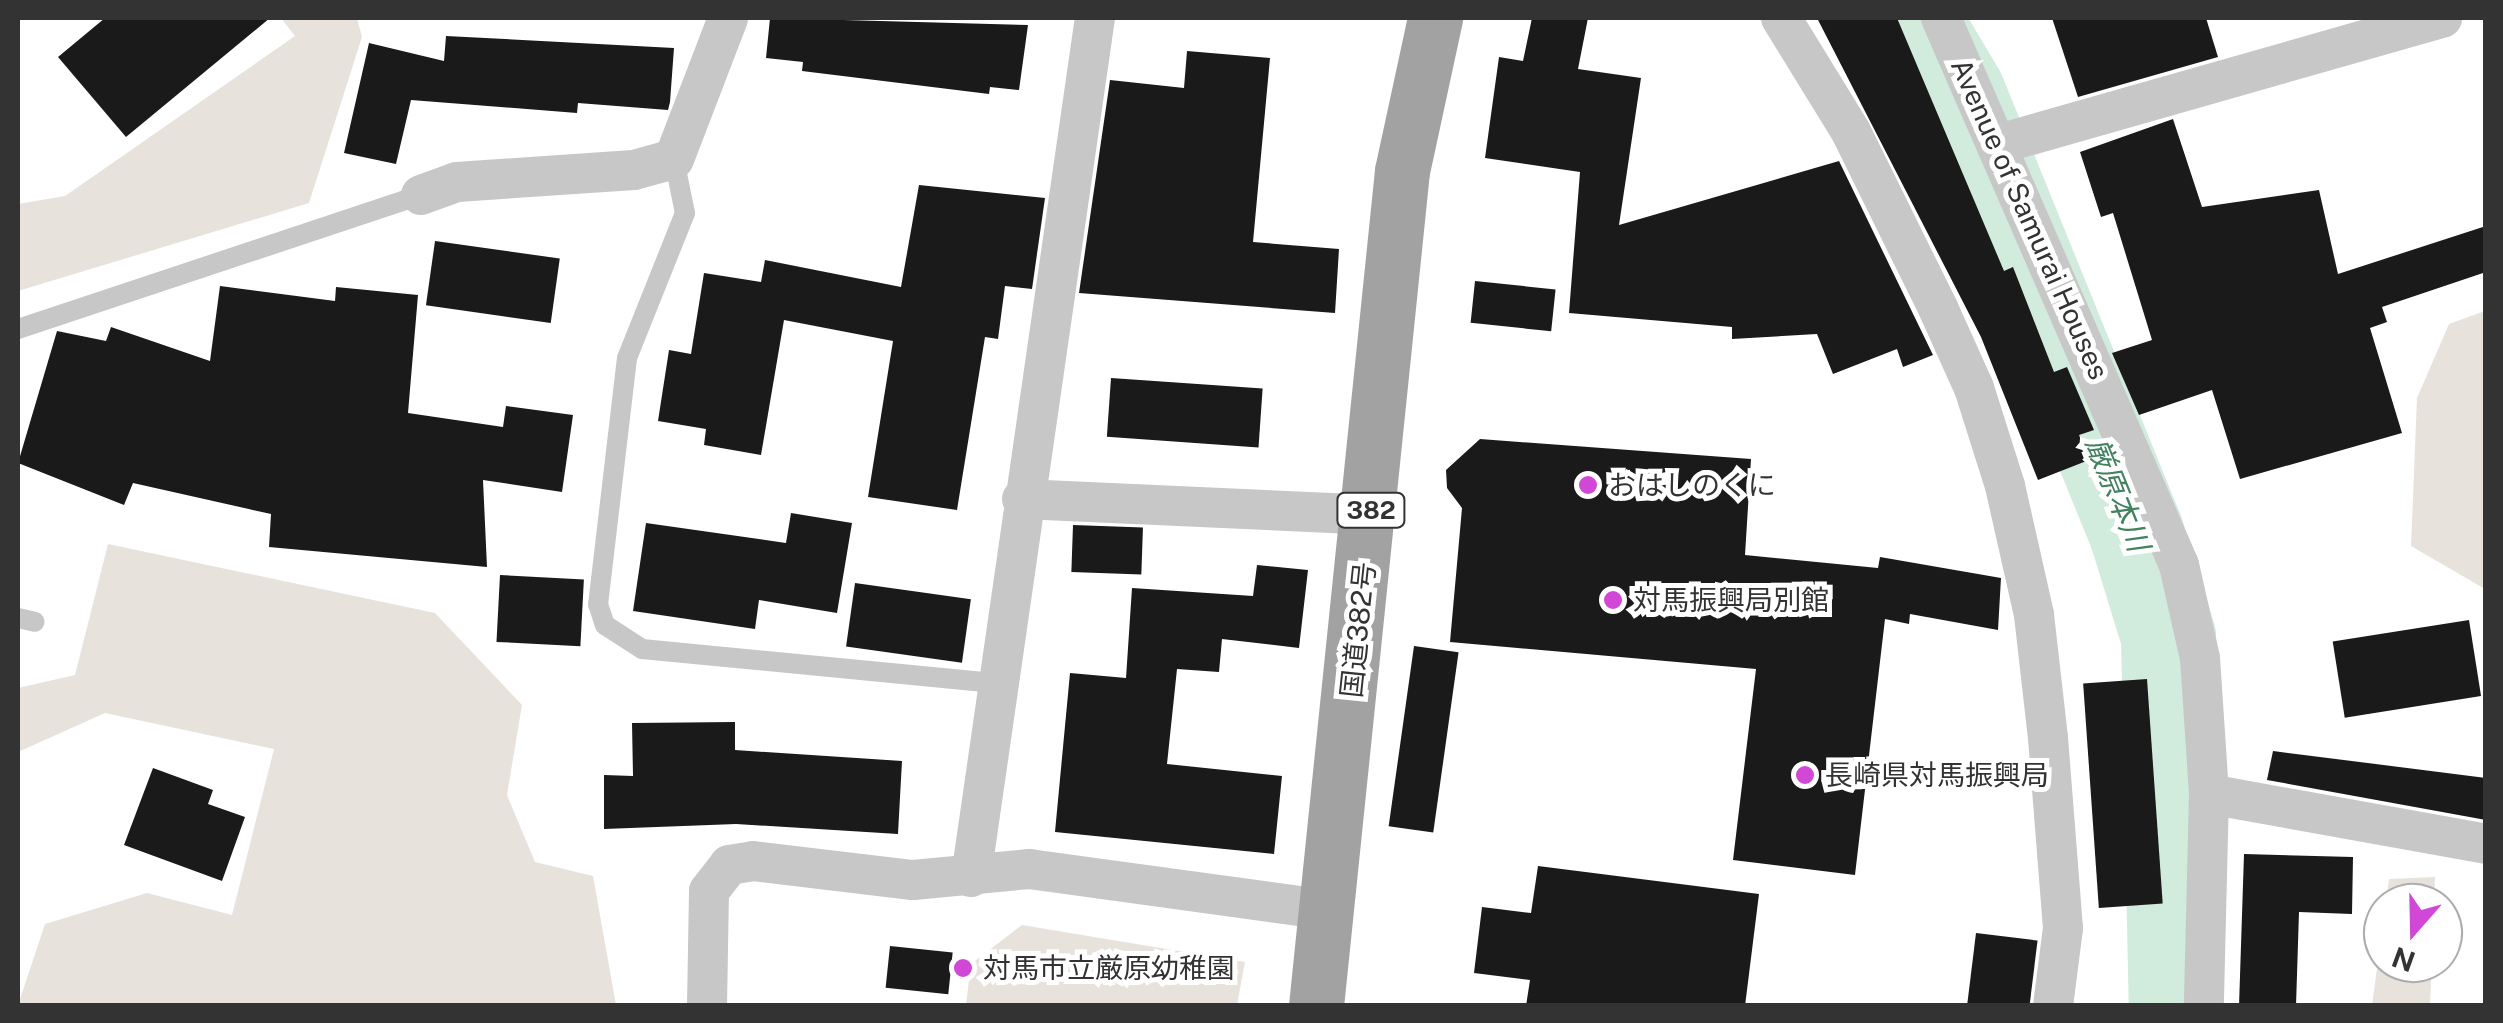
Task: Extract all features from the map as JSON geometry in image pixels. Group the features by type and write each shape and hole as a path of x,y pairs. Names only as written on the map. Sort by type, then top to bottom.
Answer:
{"highway":[{"name":"国道382号","path":"1316,1006 1370,515 1402,171 1435,18"}],"street":[{"path":"421,195 457,182 634,170 674,159 728,18"},
{"path":"971,876 994,682 1095,18"},
{"path":"1781,18 1851,132 1938,308 1974,388 2005,486 2034,615 2048,738 2063,928 2054,1006"},
{"name":"Avenue of Samurai Houses","path":"1941,18 2179,565 2200,658 2209,794 2204,1006"},
{"path":"1999,144 2442,18"},
{"path":"1022,498 1370,515"},
{"path":"2209,794 2486,844"},
{"path":"708,1006 709,891 729,865 753,861 913,880 1029,869 1327,910"}],"lane":[{"path":"674,159 685,212 626,358 598,604 605,625 642,649 994,682"},
{"path":"18,329 421,195"}],"shaded area":[{"path":"281,18 357,18 362,37 309,203 18,291 18,204 65,196 295,36"},
{"path":"2486,311 2485,589 2411,546 2417,398 2449,324"},
{"path":"108,544 435,613 522,705 507,795 535,862 593,876 616,1005 18,1005 45,924 147,893 232,915 274,749 105,713 18,752 18,688 75,675"},
{"path":"2435,877 2435,883 2388,883 2389,879"},
{"path":"1022,925 1245,962 1237,1005 966,1005 971,964"},
{"path":"2375,983 2431,983 2430,1005 2372,1005"}],"building":[{"path":"105,18 270,18 126,137 58,57"},
{"path":"770,18 1028,25 1019,90 990,87 989,94 802,71 803,62 766,58"},
{"path":"1532,18 1588,18 1578,69 1641,78 1619,225 1839,161 1933,355 1903,367 1897,349 1833,374 1817,334 1732,339 1732,327 1569,313 1580,172 1485,158 1499,57 1523,61"},
{"path":"1817,18 1897,18 2004,271 2013,267 2054,372 2067,367 2094,430 2079,435 2089,460 2038,480 1981,337"},
{"path":"2052,18 2206,18 2218,57 2078,97"},
{"path":"446,36 674,48 668,110 578,103 577,113 411,100 396,164 344,153 369,43 444,61"},
{"path":"1187,51 1270,58 1253,242 1339,249 1335,313 1079,293 1110,80 1184,88"},
{"path":"2173,119 2202,207 2319,190 2338,274 2486,226 2486,272 2382,307 2387,322 2370,328 2402,433 2240,479 2212,390 2139,415 2112,353 2152,340 2113,213 2101,217 2080,152"},
{"path":"919,185 1045,198 1032,289 1005,286 998,339 985,337 957,510 868,497 893,341 784,320 761,455 704,445 706,429 658,421 669,350 691,354 704,273 761,282 765,260 901,287"},
{"path":"435,241 560,259 551,323 426,305"},
{"path":"1475,281 1556,289 1551,331 1471,323"},
{"path":"220,286 335,301 336,287 418,295 408,413 503,427 506,406 573,415 562,492 483,480 487,567 269,547 271,514 133,483 124,505 18,463 57,331 106,341 111,327 210,361"},
{"path":"1111,378 1263,389 1259,447 1107,437"},
{"path":"1480,439 1751,459 1745,555 1878,568 1880,557 2001,578 1998,630 1910,614 1909,624 1885,619 1855,875 1733,860 1756,669 1450,642 1462,508 1447,488 1446,470"},
{"path":"791,513 852,523 837,613 759,600 755,629 633,611 646,523 786,543"},
{"path":"1073,525 1143,527 1141,574 1071,572"},
{"path":"1257,565 1308,570 1299,648 1222,639 1219,672 1177,669 1167,764 1282,776 1274,854 1055,832 1070,673 1126,678 1132,588 1253,596"},
{"path":"500,575 584,579 580,646 496,642"},
{"path":"855,583 971,599 962,663 846,646"},
{"path":"2469,620 2481,696 2345,718 2333,642"},
{"path":"1414,646 1459,652 1433,832 1389,826"},
{"path":"2147,679 2163,903 2099,908 2083,683"},
{"path":"735,722 735,750 902,761 898,834 736,824 604,829 604,775 633,776 632,723"},
{"path":"2273,751 2486,778 2486,820 2267,780"},
{"path":"153,768 213,790 208,804 245,817 222,881 124,845"},
{"path":"2244,854 2353,857 2352,914 2299,912 2296,1006 2239,1006"},
{"path":"1538,866 1759,894 1745,1006 1526,1006 1530,980 1474,973 1482,907 1531,913"},
{"path":"1976,933 2038,941 2030,1006 1967,1006"},
{"path":"890,946 953,953 948,994 886,988"}],"waterway":[{"name":"厳原本川","path":"1913,18 1958,94 2136,532 2168,636 2176,1006"}],"place":[{"name":"おはしのくに","path":"1588,485"},
{"name":"対馬振興局別館","path":"1613,600"},
{"name":"長崎県対馬振興局","path":"1805,775"},
{"name":"対馬市立厳原幼稚園","path":"963,968"}]}
